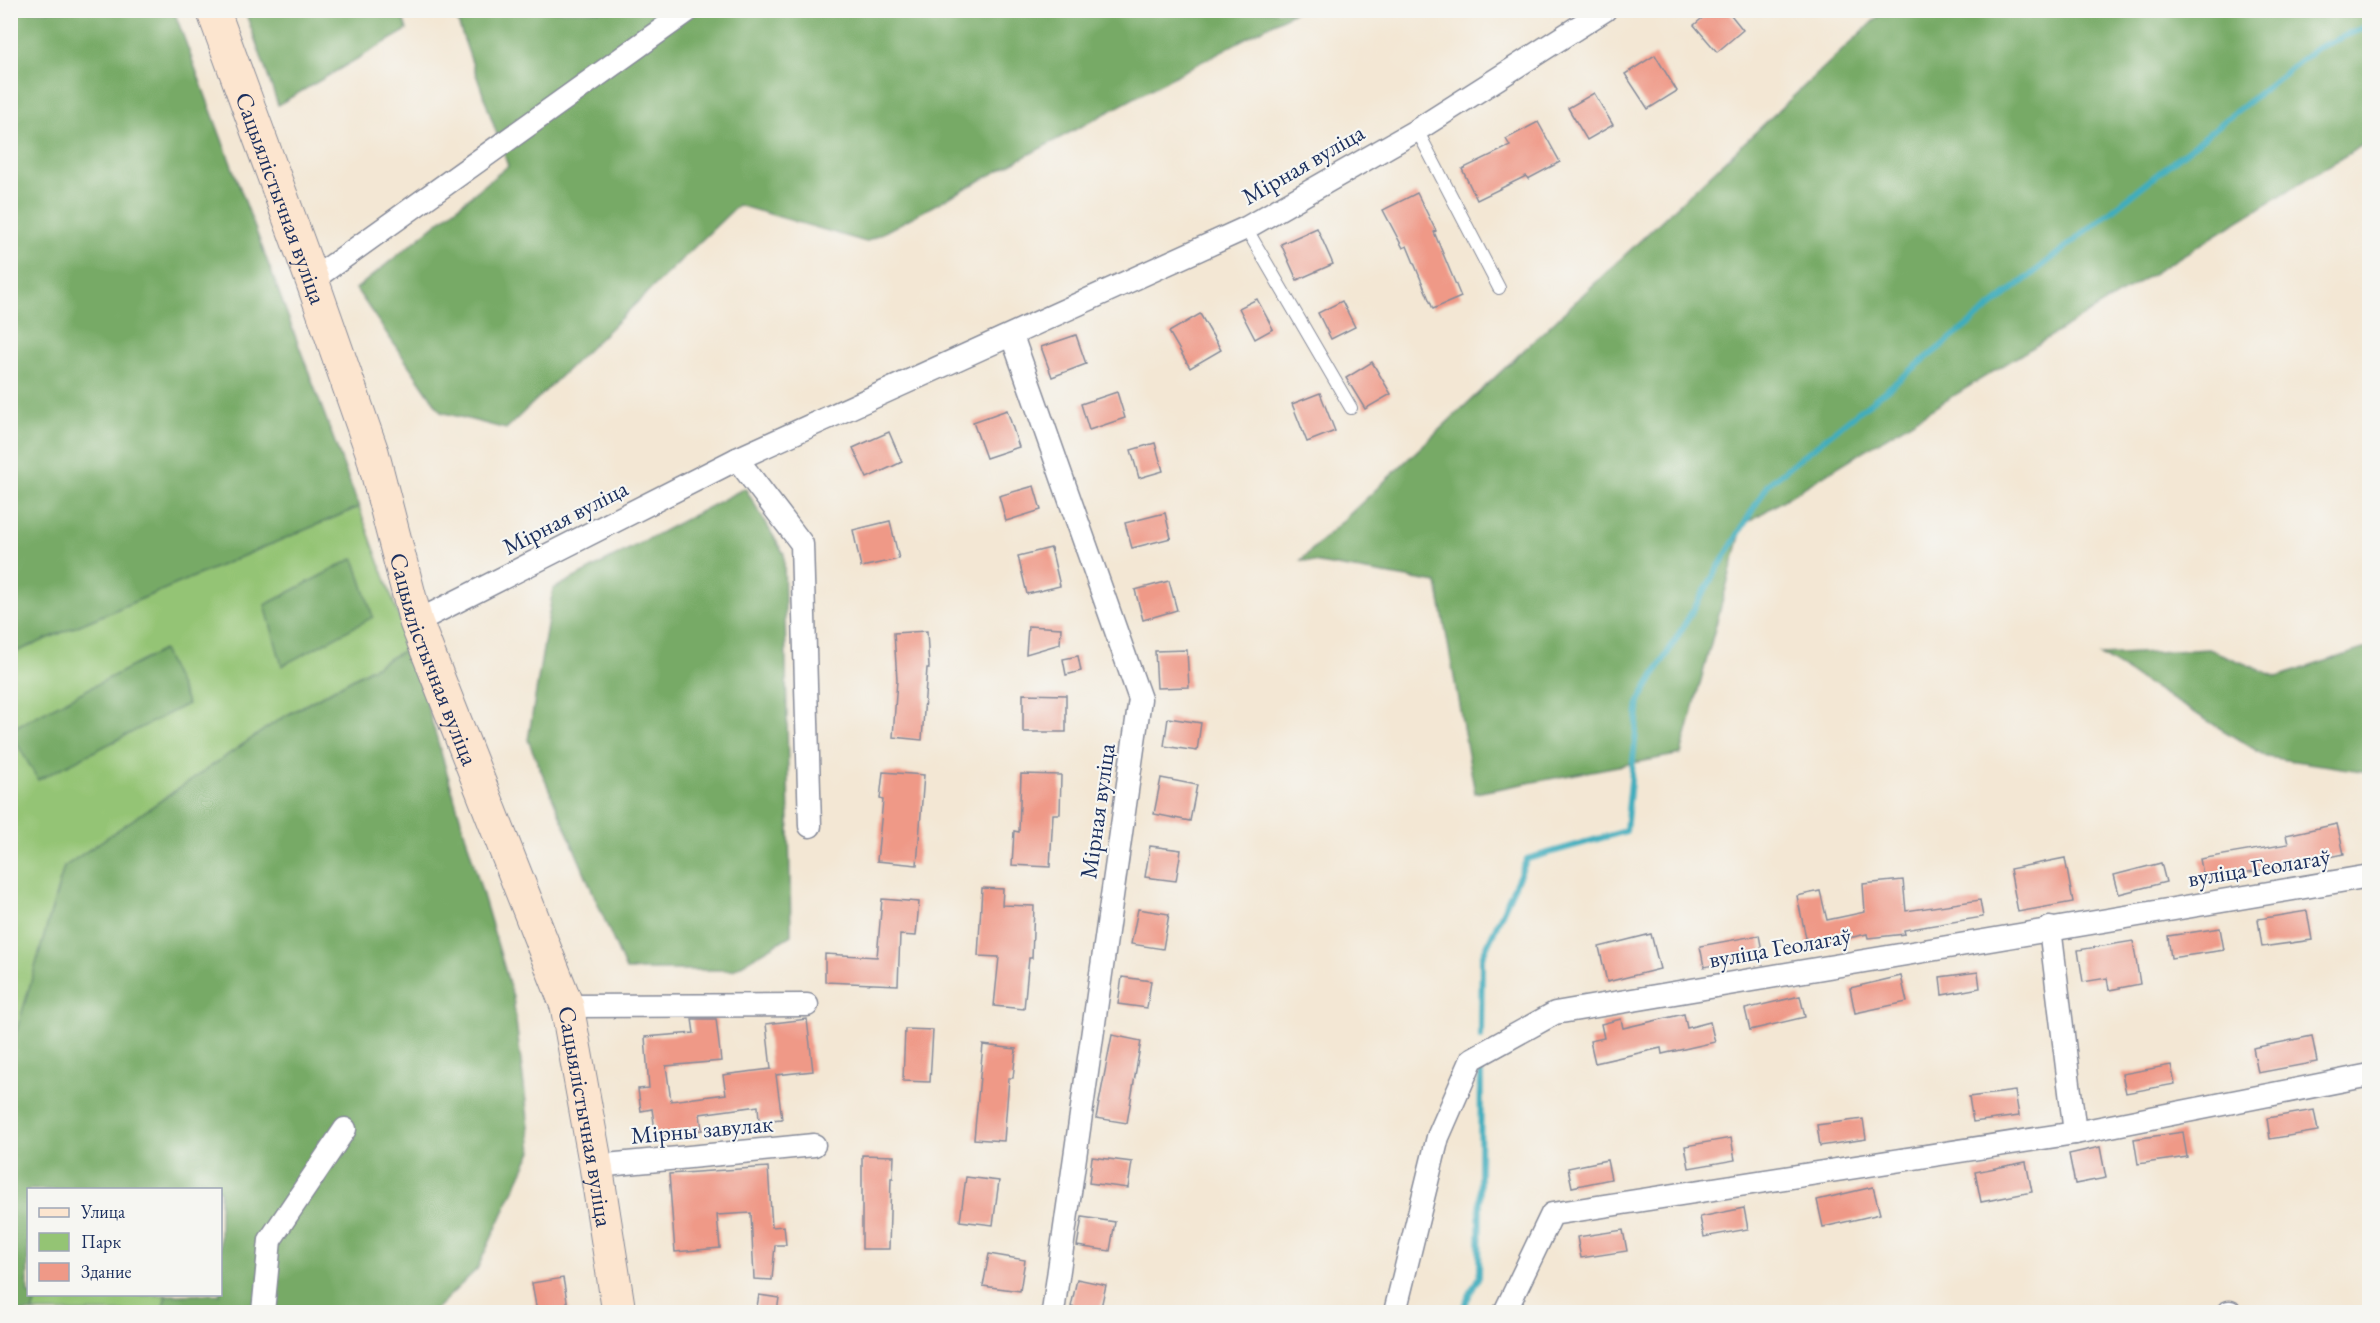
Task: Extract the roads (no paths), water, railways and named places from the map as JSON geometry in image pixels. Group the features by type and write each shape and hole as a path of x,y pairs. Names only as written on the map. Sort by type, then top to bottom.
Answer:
{"main road":[{"name":"Сацыялістычная вуліца","path":"213,10 372,452 416,622 567,1006 619,1312"}],"street":[{"path":"312,280 689,10"},
{"name":"Мірная вуліца","path":"416,622 737,459 1012,336 1245,228 1418,130 1605,10"},
{"name":"Мірная вуліца","path":"1012,336 1140,699 1053,1312"},
{"path":"737,459 802,544 810,826"},
{"name":"вуліца Геолагаў","path":"1395,1312 1437,1137 1472,1059 1555,1013 2370,876"},
{"path":"2050,928 2075,1133"},
{"path":"567,1006 807,1005"},
{"path":"1504,1312 1552,1214 2075,1133 2370,1075"},
{"path":"263,1312 270,1240 345,1129"},
{"name":"Мірны завулак","path":"596,1166 814,1145"}],"lane":[{"path":"1418,130 1499,288"},
{"path":"1245,228 1351,408"}],"waterway":[{"path":"1481,1037 1482,957 1527,859 1626,831 1639,701 1768,484 2315,49 2370,25"},
{"path":"1461,1312 1479,1276 1481,1073"}]}
